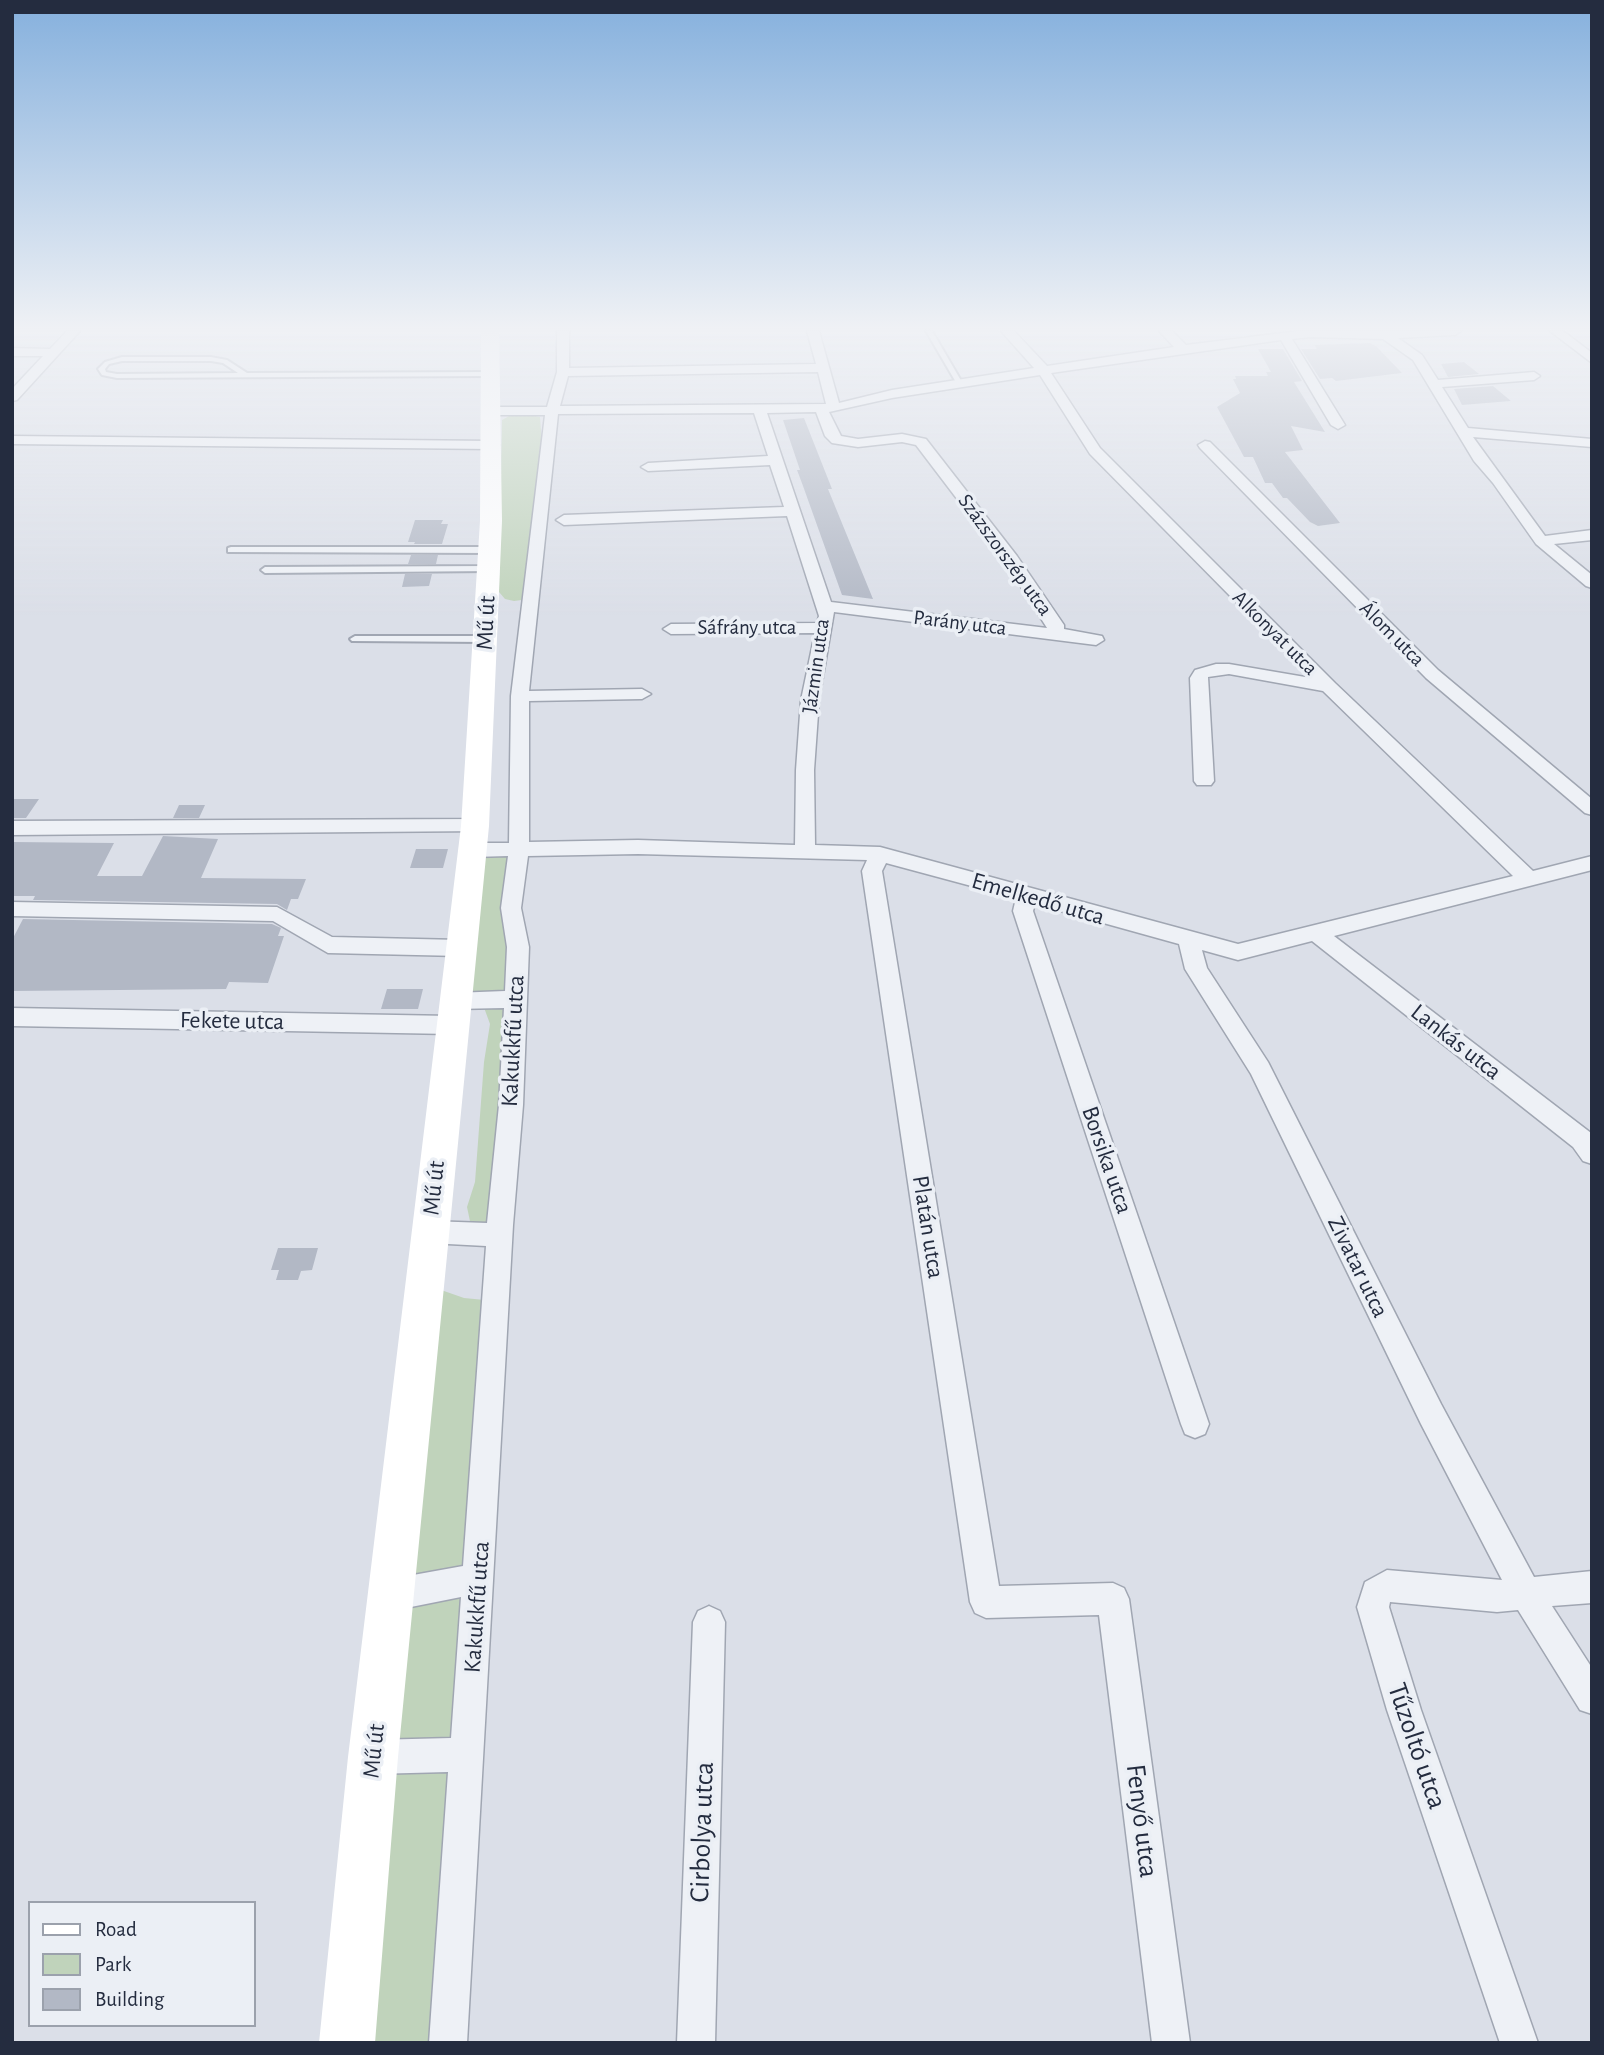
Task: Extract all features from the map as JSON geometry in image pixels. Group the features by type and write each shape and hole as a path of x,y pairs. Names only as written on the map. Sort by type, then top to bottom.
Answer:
{"street":[{"path":"12,440 496,427"},
{"name":"Kakukkfű utca","path":"447,2043 479,1578 499,1234 510,1105 518,947 511,908 519,848 520,696 550,427"},
{"name":"Jázmin utca","path":"765,427 827,617 810,700 805,770 805,850"},
{"name":"Százszorszép utca","path":"831,427 832,436 837,440 858,443 902,438 921,442 1011,559 1056,625 1055,633"},
{"name":"Alkonyat utca","path":"1080,427 1095,451 1329,687 1528,878"},
{"path":"1461,427 1481,461 1498,480 1541,541 1592,583"},
{"name":"Mű út","path":"347,2043 390,1595 474,838 486,639 492,428"},
{"path":"1464,432 1592,443"},
{"name":"Álom utca","path":"1205,445 1432,674 1592,809"},
{"path":"648,467 775,460"},
{"path":"564,520 791,511"},
{"path":"1541,541 1592,535"},
{"name":"Parány utca","path":"824,606 1096,640"},
{"name":"Sáfrány utca","path":"671,629 823,628"},
{"path":"1204,781 1199,678 1201,674 1216,669 1229,669 1329,687"},
{"path":"520,696 642,694"},
{"path":"12,828 474,838"},
{"name":"Emelkedő utca","path":"474,838 519,848 805,850 880,854 1238,952 1528,878 1587,871"},
{"name":"Platán utca","path":"880,854 872,871 986,1602 1113,1599"},
{"name":"Borsika utca","path":"1027,896 1023,911 1195,1424"},
{"path":"12,909 277,914 328,945 460,948"},
{"name":"Lankás utca","path":"1317,934 1582,1140 1592,1154"},
{"name":"Zivatar utca","path":"1189,940 1196,969 1260,1069 1432,1414 1527,1595 1592,1698"},
{"name":"Fekete utca","path":"12,1017 453,1013 482,1002 514,999"},
{"path":"429,1232 499,1234"},
{"path":"390,1595 479,1578"},
{"name":"Tűzoltó utca","path":"1519,2043 1404,1710 1373,1607 1376,1593 1387,1586 1497,1596 1527,1595"},
{"path":"1527,1595 1592,1587"},
{"name":"Fenyő utca","path":"1113,1599 1171,2043"},
{"name":"Cirbolya utca","path":"696,2043 709,1622"},
{"path":"373,1757 467,1754"}],"lane":[{"path":"230,550 489,559"},
{"path":"265,570 489,559"},
{"path":"355,639 486,639"}],"green space":[{"path":"502,427 541,427 542,444 527,595 522,600 514,601 505,599 499,592"},
{"path":"519,848 500,1225 471,1226 467,1207 475,1182 484,1062 490,1024 482,1002 471,997 473,850"},
{"path":"424,1284 464,1298 495,1301 447,2043 347,2043"}],"building":[{"path":"785,427 808,427 832,489 828,489 873,599 842,595 797,470 800,470"},
{"path":"1228,427 1291,427 1303,450 1285,452 1340,523 1318,526 1310,522 1287,498 1283,498 1272,483 1265,483 1253,457 1244,457"},
{"path":"1296,427 1322,427 1325,432"},
{"path":"415,520 443,520 441,524 448,524 442,544 408,542"},
{"path":"411,555 438,555 436,564 408,564"},
{"path":"405,574 432,574 429,586 402,587"},
{"path":"12,799 39,799 26,818 12,818"},
{"path":"179,805 205,805 199,818 173,818"},
{"path":"163,836 218,839 201,878 306,879 298,899 291,899 287,910 277,904 33,900 35,896 12,896 12,842 114,843 97,876 142,876"},
{"path":"416,849 448,849 443,868 410,868"},
{"path":"23,919 272,924 281,928 278,936 284,936 268,983 229,982 226,989 12,991 12,940"},
{"path":"387,989 423,989 418,1009 381,1009"},
{"path":"278,1248 318,1248 312,1270 301,1271 298,1280 276,1280 279,1270 271,1270"}]}
